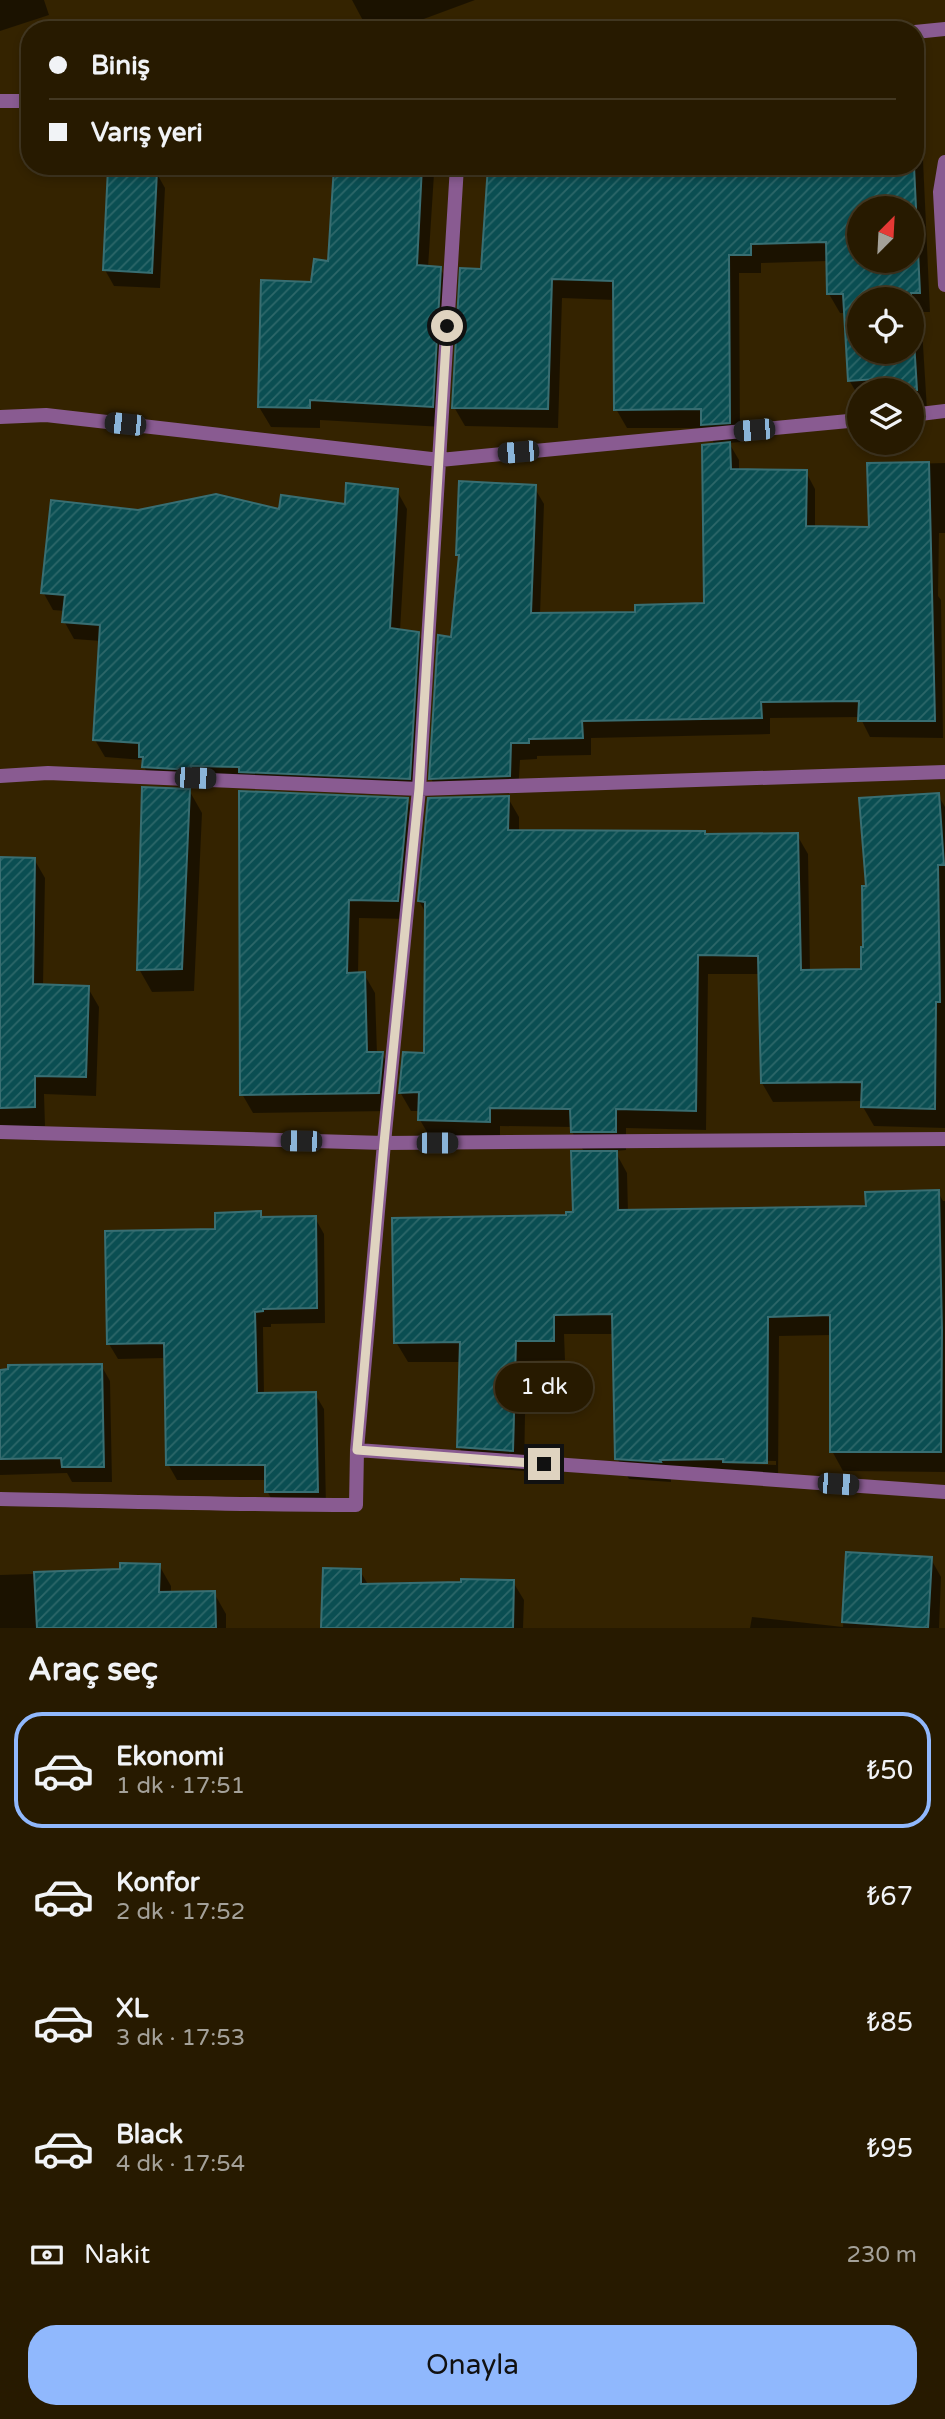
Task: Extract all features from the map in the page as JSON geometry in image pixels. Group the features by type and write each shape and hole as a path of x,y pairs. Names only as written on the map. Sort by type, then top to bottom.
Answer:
{"street":[{"path":"924,32 945,29"},
{"path":"0,101 21,101"},
{"path":"945,162 940,192 945,285"},
{"path":"0,1499 356,1505 357,1450 384,1143 419,789 456,175"},
{"path":"924,414 945,411"},
{"path":"0,416 46,415 440,460 847,421"},
{"path":"0,776 61,774 419,789 945,772"},
{"path":"0,1132 384,1143 945,1139"},
{"path":"357,1450 945,1492"}],"building":[{"path":"108,175 157,175 152,273 103,270"},
{"path":"333,175 422,175 417,265 441,267 433,407 310,400 310,408 258,407 261,280 311,282 314,259 328,261"},
{"path":"487,175 914,175 915,196 847,196 847,273 919,273 920,287 847,287 847,364 843,294 827,294 826,242 751,244 751,255 729,255 730,423 701,425 701,409 614,410 613,281 552,279 548,409 452,408 460,268 481,269"},
{"path":"847,364 915,364 916,378 848,378"},
{"path":"730,442 731,469 807,470 806,526 869,527 867,463 929,462 935,721 858,721 859,701 761,702 762,718 582,721 583,738 529,739 529,743 511,743 510,776 429,779 438,635 451,637 459,555 456,555 459,481 536,485 531,613 635,612 635,605 704,603 702,445"},
{"path":"346,483 398,489 390,628 419,632 410,779 239,772 239,767 191,766 191,770 142,767 143,757 139,757 139,743 93,740 100,625 62,622 65,595 41,593 51,500 138,510 216,494 279,509 281,495 345,504"},
{"path":"142,787 190,789 182,969 137,970"},
{"path":"239,791 408,798 398,901 349,900 347,973 365,972 367,1052 383,1052 379,1093 240,1095"},
{"path":"939,793 944,865 938,865 940,1002 936,1002 935,1109 861,1107 862,1082 761,1083 758,956 698,955 696,1111 616,1109 616,1132 571,1132 570,1109 490,1108 490,1122 418,1120 419,1092 399,1093 403,1052 424,1053 425,902 418,901 428,798 509,796 508,830 798,833 801,970 861,969 862,886 866,886 859,798"},
{"path":"0,857 35,858 33,984 89,986 86,1077 35,1076 35,1107 0,1108"},
{"path":"571,1151 617,1151 618,1210 866,1206 865,1192 939,1190 941,1452 830,1452 830,1315 768,1317 767,1463 723,1462 723,1459 660,1460 661,1462 615,1459 612,1314 554,1315 554,1341 516,1341 513,1451 457,1447 460,1342 394,1343 392,1218 566,1215 566,1212 573,1212"},
{"path":"261,1211 261,1217 316,1216 317,1308 263,1309 255,1312 257,1393 316,1392 318,1492 265,1492 265,1465 166,1465 164,1343 107,1344 105,1231 215,1229 215,1213"},
{"path":"102,1364 104,1467 62,1467 61,1458 0,1459 0,1370 8,1369 8,1365"},
{"path":"846,1552 932,1557 928,1628 842,1622"},
{"path":"120,1563 160,1564 159,1592 215,1591 216,1628 37,1628 34,1572 120,1569"},
{"path":"323,1568 361,1569 361,1584 461,1582 461,1579 514,1580 513,1628 321,1628"}],"route":[{"path":"447,326 419,789 357,1450 544,1464"}]}
